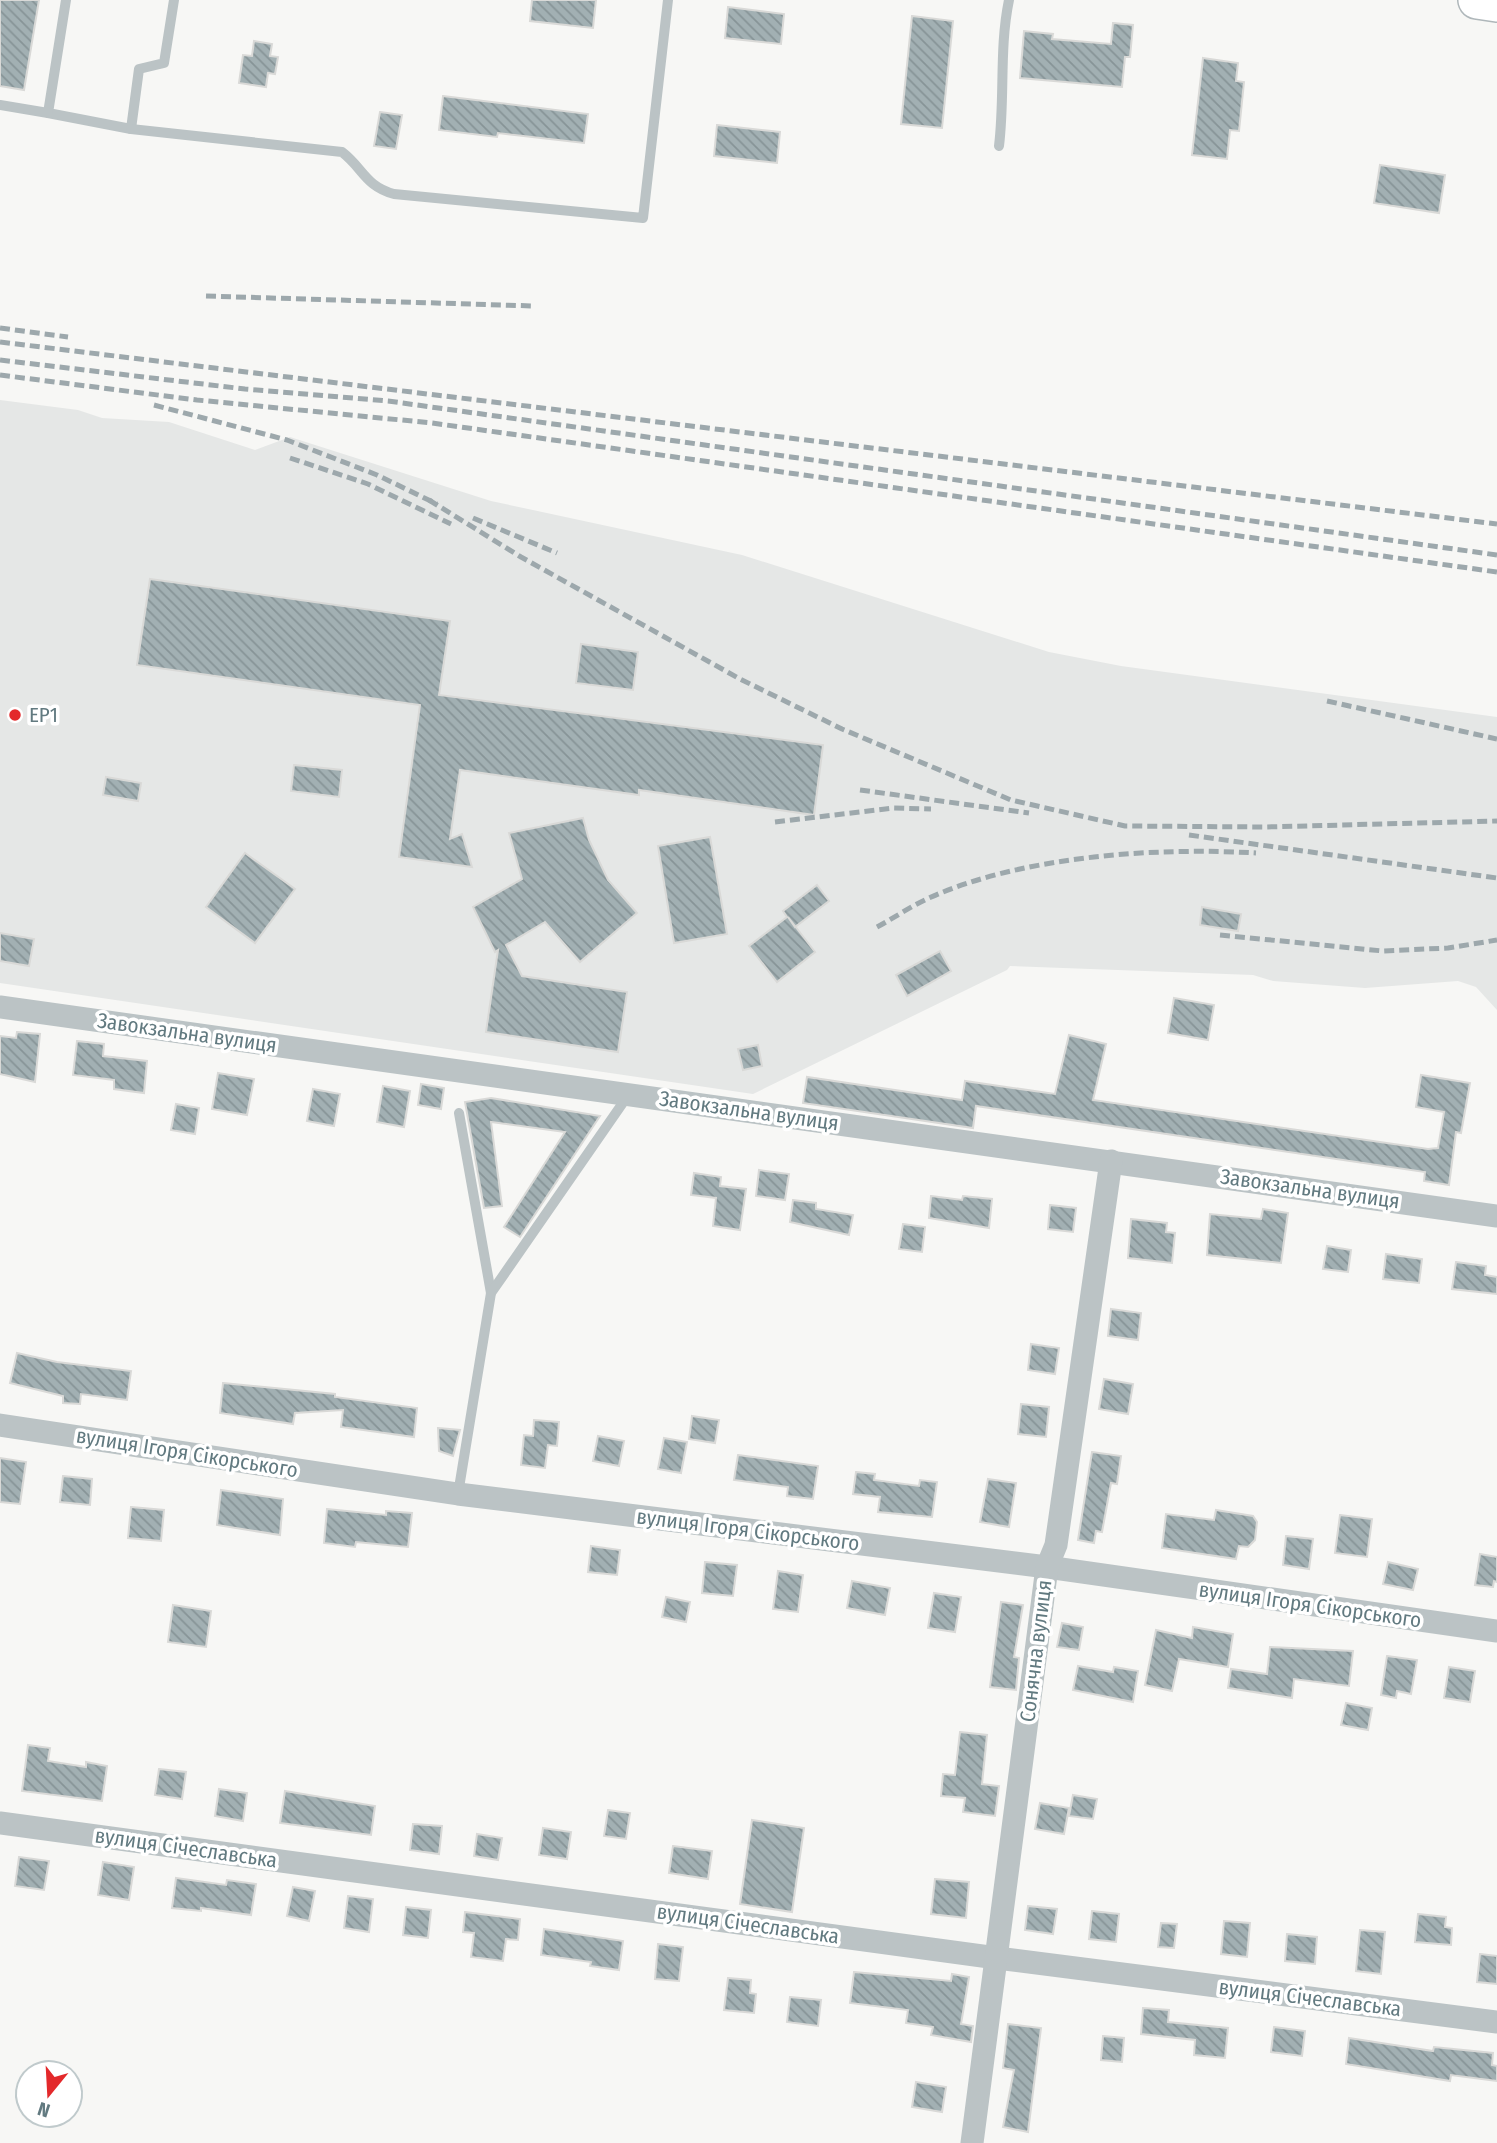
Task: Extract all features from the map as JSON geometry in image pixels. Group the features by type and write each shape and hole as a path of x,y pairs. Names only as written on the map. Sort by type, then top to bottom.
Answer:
{"main road":[{"path":"1478,0 1497,3"}],"street":[{"name":"Завокзальна вулиця","path":"0,1007 1497,1216"},
{"name":"Сонячна вулиця","path":"972,2143 1047,1567 1056,1545 1111,1161"},
{"name":"вулиця Ігоря Сікорського","path":"0,1425 458,1494 1047,1567 1497,1632"},
{"name":"вулиця Січеславська","path":"0,1823 997,1958 1497,2022"}],"lane":[{"path":"48,113 66,0"},
{"path":"131,129 139,69 164,63 174,0"},
{"path":"0,105 131,129 342,152 378,189 394,194 643,218 668,0"},
{"path":"999,146 1004,104 1003,29 1009,0"},
{"path":"491,1293 629,1094"},
{"path":"458,1494 491,1293 459,1113"}],"shaded area":[{"path":"0,400 78,410 102,418 169,422 255,450 290,437 491,501 742,555 1049,652 1121,666 1497,717 1497,1010 1476,987 1458,981 1365,988 1273,981 1253,975 1010,966 1007,970 753,1094 0,983"}],"building":[{"path":"0,0 39,0 24,90 0,86"},
{"path":"532,0 596,0 593,28 530,21"},
{"path":"728,7 784,14 781,44 725,38"},
{"path":"912,16 953,21 942,128 901,124"},
{"path":"1113,23 1133,25 1130,57 1125,57 1122,87 1020,78 1024,31 1053,34 1052,39 1111,44"},
{"path":"254,41 272,44 270,56 278,57 275,74 268,73 266,87 239,83 243,55 252,56"},
{"path":"1203,58 1238,63 1236,81 1244,82 1239,131 1230,130 1227,159 1192,155"},
{"path":"443,96 588,114 584,143 498,133 497,137 439,130"},
{"path":"380,112 402,115 396,149 374,146"},
{"path":"717,125 780,132 777,163 714,156"},
{"path":"1380,165 1445,175 1439,213 1374,203"},
{"path":"150,579 450,621 439,695 823,745 814,815 639,790 639,795 460,770 450,839 462,834 472,867 399,857 420,705 137,665"},
{"path":"581,644 638,652 633,690 576,683"},
{"path":"294,765 342,770 339,797 291,791"},
{"path":"106,777 141,783 138,801 103,795"},
{"path":"583,818 589,840 608,880 637,913 580,962 545,922 506,945 522,976 627,992 618,1052 486,1032 498,950 495,952 473,907 522,879 509,833"},
{"path":"710,837 727,934 674,943 658,846"},
{"path":"245,853 295,889 255,943 206,907"},
{"path":"817,885 829,901 795,927 815,952 777,982 749,946 787,917 783,911"},
{"path":"1202,907 1241,914 1238,931 1200,925"},
{"path":"0,933 34,939 29,966 0,961"},
{"path":"940,951 951,971 907,996 896,975"},
{"path":"1174,998 1214,1005 1208,1040 1168,1033"},
{"path":"17,1032 40,1034 35,1082 0,1074 0,1036 16,1038"},
{"path":"1069,1035 1106,1044 1093,1100 1428,1149 1438,1148 1444,1112 1416,1107 1421,1075 1470,1083 1461,1133 1456,1132 1449,1185 1424,1181 1425,1172 976,1106 973,1128 803,1103 807,1077 962,1100 965,1081 1055,1094"},
{"path":"77,1041 104,1044 103,1056 147,1061 144,1093 114,1089 114,1080 73,1075"},
{"path":"758,1045 762,1066 743,1070 738,1049"},
{"path":"218,1073 254,1079 247,1115 212,1109"},
{"path":"421,1084 444,1088 441,1109 418,1105"},
{"path":"383,1086 410,1091 404,1127 377,1122"},
{"path":"313,1089 340,1094 334,1126 307,1121"},
{"path":"491,1098 600,1116 520,1237 504,1227 565,1132 491,1122 502,1206 484,1208 465,1102"},
{"path":"176,1104 199,1108 195,1134 171,1130"},
{"path":"759,1170 789,1174 785,1200 756,1196"},
{"path":"694,1173 721,1177 720,1186 746,1189 740,1230 713,1226 716,1198 691,1195"},
{"path":"931,1196 962,1200 963,1196 992,1199 989,1228 929,1218"},
{"path":"793,1200 816,1203 816,1209 853,1215 849,1235 790,1222"},
{"path":"1050,1205 1076,1208 1073,1232 1048,1229"},
{"path":"1263,1209 1288,1213 1281,1263 1207,1255 1210,1214 1261,1219"},
{"path":"1131,1219 1167,1223 1166,1232 1175,1233 1172,1263 1128,1258"},
{"path":"903,1224 925,1227 922,1252 899,1249"},
{"path":"1327,1246 1351,1250 1348,1272 1323,1269"},
{"path":"1386,1254 1422,1259 1419,1283 1383,1279"},
{"path":"1456,1262 1486,1266 1485,1275 1497,1277 1497,1294 1452,1289"},
{"path":"1111,1309 1141,1313 1138,1340 1108,1336"},
{"path":"1031,1344 1059,1348 1055,1374 1028,1370"},
{"path":"17,1353 57,1362 131,1371 127,1400 81,1394 80,1404 63,1403 63,1396 10,1383"},
{"path":"1104,1379 1133,1384 1128,1414 1099,1409"},
{"path":"223,1383 335,1394 335,1397 417,1408 414,1437 341,1427 343,1410 295,1413 293,1424 220,1413"},
{"path":"1021,1404 1049,1407 1046,1437 1018,1434"},
{"path":"692,1416 719,1420 715,1443 689,1439"},
{"path":"534,1420 559,1422 557,1446 548,1445 545,1468 521,1465 524,1435 533,1436"},
{"path":"438,1428 460,1430 453,1456 439,1451"},
{"path":"598,1436 624,1441 619,1466 593,1461"},
{"path":"664,1438 687,1442 681,1473 658,1469"},
{"path":"1092,1452 1121,1456 1117,1484 1111,1483 1102,1532 1096,1531 1094,1543 1078,1540"},
{"path":"738,1455 818,1466 813,1499 787,1496 788,1487 734,1480"},
{"path":"0,1458 26,1462 20,1504 0,1502"},
{"path":"856,1472 875,1474 874,1480 919,1486 920,1480 937,1482 932,1517 878,1512 880,1497 853,1494"},
{"path":"63,1476 92,1479 90,1505 60,1502"},
{"path":"988,1479 1016,1483 1009,1527 980,1522"},
{"path":"221,1490 283,1499 280,1535 217,1525"},
{"path":"131,1507 164,1510 161,1541 128,1538"},
{"path":"327,1509 386,1515 386,1511 412,1513 408,1547 356,1542 355,1547 324,1543"},
{"path":"1216,1510 1253,1516 1257,1522 1255,1540 1248,1547 1239,1546 1236,1559 1162,1548 1166,1514 1214,1520"},
{"path":"1340,1515 1372,1519 1367,1557 1335,1553"},
{"path":"1286,1536 1313,1539 1309,1569 1283,1565"},
{"path":"591,1546 620,1550 617,1575 588,1572"},
{"path":"1480,1554 1497,1557 1497,1582 1494,1581 1493,1587 1475,1585"},
{"path":"705,1562 737,1565 733,1596 702,1593"},
{"path":"1388,1562 1418,1569 1413,1590 1383,1584"},
{"path":"778,1571 803,1575 798,1612 773,1609"},
{"path":"852,1581 890,1588 885,1615 847,1608"},
{"path":"934,1593 961,1597 955,1632 928,1628"},
{"path":"666,1597 690,1602 686,1622 662,1617"},
{"path":"1001,1602 1023,1605 1014,1657 1019,1658 1016,1690 990,1687"},
{"path":"173,1605 211,1611 206,1647 168,1642"},
{"path":"1062,1623 1083,1627 1079,1650 1057,1647"},
{"path":"1193,1627 1233,1634 1228,1667 1179,1659 1172,1691 1145,1685 1156,1630 1192,1638"},
{"path":"1270,1647 1353,1651 1349,1686 1294,1679 1292,1698 1228,1688 1231,1669 1267,1674"},
{"path":"1387,1656 1417,1660 1411,1694 1397,1691 1396,1698 1381,1695"},
{"path":"1078,1666 1113,1672 1114,1667 1138,1671 1133,1702 1073,1690"},
{"path":"1449,1667 1475,1671 1470,1702 1444,1698"},
{"path":"1346,1703 1372,1708 1368,1730 1341,1725"},
{"path":"960,1732 987,1735 982,1784 999,1786 995,1816 963,1812 965,1798 941,1796 943,1774 955,1775"},
{"path":"28,1745 50,1748 48,1761 86,1767 86,1762 107,1766 102,1801 22,1791"},
{"path":"159,1769 186,1772 182,1799 155,1795"},
{"path":"219,1789 247,1793 243,1821 215,1816"},
{"path":"285,1791 375,1806 371,1835 280,1823"},
{"path":"1073,1795 1097,1799 1093,1819 1069,1816"},
{"path":"1040,1803 1069,1808 1064,1834 1035,1829"},
{"path":"608,1810 630,1813 626,1839 604,1836"},
{"path":"752,1820 804,1828 792,1912 740,1904"},
{"path":"413,1824 442,1826 439,1854 410,1850"},
{"path":"543,1828 571,1832 567,1859 539,1855"},
{"path":"477,1834 502,1838 498,1860 474,1856"},
{"path":"673,1846 712,1851 708,1879 669,1873"},
{"path":"19,1857 49,1861 44,1890 15,1886"},
{"path":"103,1862 134,1867 129,1900 98,1895"},
{"path":"176,1878 226,1885 227,1880 256,1884 251,1915 201,1908 201,1911 172,1908"},
{"path":"935,1879 969,1882 966,1918 931,1914"},
{"path":"293,1887 315,1891 309,1921 287,1916"},
{"path":"348,1896 373,1899 369,1932 344,1928"},
{"path":"1028,1906 1057,1909 1053,1934 1025,1930"},
{"path":"406,1907 431,1910 428,1938 403,1935"},
{"path":"1092,1911 1119,1914 1116,1942 1089,1939"},
{"path":"465,1912 520,1919 518,1940 506,1939 503,1961 471,1957 474,1933 463,1932"},
{"path":"1418,1914 1446,1917 1445,1927 1452,1928 1451,1945 1415,1942"},
{"path":"1224,1921 1250,1923 1247,1957 1221,1954"},
{"path":"1161,1923 1177,1924 1174,1948 1158,1947"},
{"path":"544,1929 623,1941 619,1970 590,1966 591,1962 541,1955"},
{"path":"1360,1930 1385,1932 1381,1974 1356,1971"},
{"path":"1287,1934 1317,1937 1315,1964 1285,1961"},
{"path":"658,1944 683,1947 679,1981 655,1979"},
{"path":"1480,1954 1497,1956 1497,1984 1477,1982"},
{"path":"854,1972 951,1981 952,1974 969,1977 961,2024 973,2026 971,2042 931,2035 933,2027 906,2023 908,2010 850,2003"},
{"path":"728,1978 751,1980 750,1993 756,1994 754,2013 724,2010"},
{"path":"790,1997 821,2000 818,2026 787,2022"},
{"path":"1143,2008 1169,2010 1168,2022 1228,2028 1225,2058 1194,2055 1195,2040 1141,2034"},
{"path":"1008,2024 1041,2028 1028,2132 1003,2127 1014,2070 1003,2068"},
{"path":"1274,2027 1305,2031 1302,2056 1271,2052"},
{"path":"1103,2036 1124,2038 1122,2062 1101,2060"},
{"path":"1349,2038 1433,2051 1434,2047 1493,2053 1492,2065 1497,2066 1497,2081 1451,2075 1450,2081 1346,2064"},
{"path":"916,2082 946,2087 942,2112 912,2107"}],"railway":[{"path":"206,296 534,306"},
{"path":"0,328 68,337"},
{"path":"0,342 1497,524"},
{"path":"0,360 245,389 388,401 1497,555"},
{"path":"0,375 197,400 432,423 1497,572"},
{"path":"154,405 287,440 377,475 437,504"},
{"path":"290,458 368,484 451,524"},
{"path":"429,500 521,557 740,679 842,729 1011,800 1125,826 1265,827 1497,821"},
{"path":"473,518 557,553"},
{"path":"1327,701 1497,739"},
{"path":"860,790 1029,813"},
{"path":"775,822 894,808 931,809"},
{"path":"1189,835 1497,878"},
{"path":"877,927 922,901 1005,872 1133,854 1217,851 1256,853"},
{"path":"1220,935 1383,951 1448,948 1497,940"}],"place":[{"name":"ЕР1","path":"15,715"}]}
